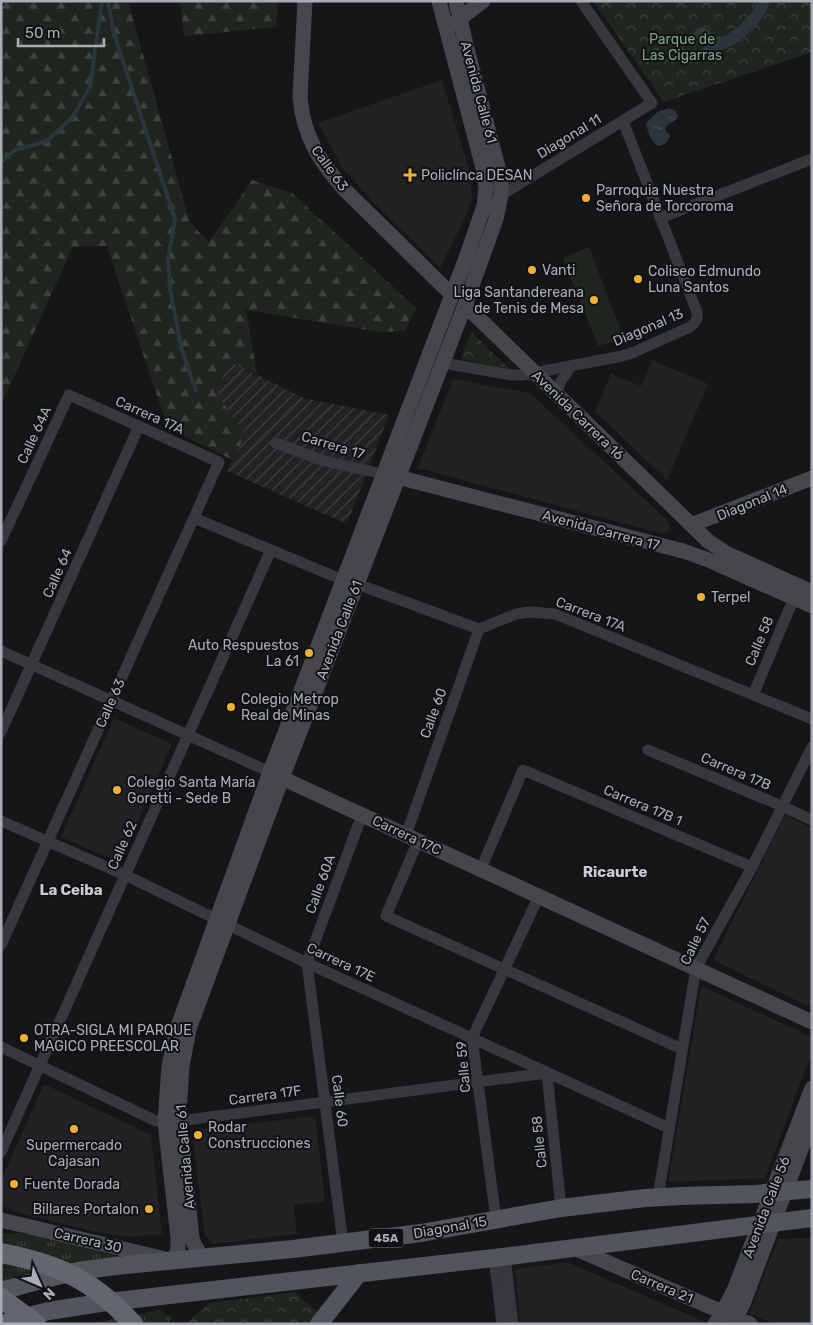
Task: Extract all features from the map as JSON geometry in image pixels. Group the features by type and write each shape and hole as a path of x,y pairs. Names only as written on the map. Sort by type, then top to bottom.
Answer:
{"highway":[{"path":"1,1254 48,1265 79,1279 106,1296 133,1324"},
{"path":"1,1298 36,1324"}],"main road":[{"name":"Calle 63","path":"305,1 300,97 301,113 312,143 331,174 345,190 452,295"},
{"path":"443,15 458,6 483,1"},
{"name":"Avenida Calle 61","path":"391,475 442,362 465,305 493,228 501,195 499,171 458,6"},
{"name":"Avenida Calle 61","path":"174,1261 178,1248 178,1238 172,1122 189,1029 222,922 391,475 484,206 486,187 483,168 443,15"},
{"name":"Avenida Carrera 16","path":"465,305 694,528"},
{"name":"Avenida Carrera 17","path":"391,475 684,551 812,606"},
{"name":"Diagonal 14","path":"694,528 812,478"},
{"path":"684,551 693,543 694,528"},
{"path":"694,528 708,541 726,553 812,592"},
{"name":"Carrera 17C","path":"276,775 812,1022"},
{"name":"Avenida Calle 56","path":"732,1320 735,1288 767,1224 812,1088"},
{"name":"Avenida Calle 56","path":"779,1192 812,1120"},
{"name":"Avenida Calle 61","path":"172,1122 192,1239 203,1258"},
{"name":"Diagonal 15","path":"1,1291 78,1271 431,1232 561,1208 658,1197 812,1189"},
{"name":"45A","path":"7,1321 49,1311 100,1303 500,1257 812,1218"},
{"path":"1,1220 17,1224"},
{"name":"Carrera 30","path":"1,1226 17,1224 174,1261"},
{"name":"Carrera 21","path":"574,1248 732,1320"},
{"path":"319,1324 359,1273"}],"street":[{"name":"Diagonal 11","path":"501,195 652,103 581,1"},
{"path":"623,121 660,218 812,159"},
{"name":"Diagonal 13","path":"442,362 512,375 535,374 622,356 638,351 694,325 698,316 697,312 660,218"},
{"path":"556,394 561,381 571,366"},
{"name":"Carrera 17A","path":"69,395 219,462"},
{"name":"Calle 64A","path":"1,541 69,395"},
{"name":"Calle 64","path":"1,732 139,426"},
{"name":"Carrera 17","path":"276,442 324,461 391,475"},
{"name":"Calle 63","path":"1,945 219,462"},
{"path":"194,518 350,582 479,629"},
{"name":"Calle 62","path":"1,1152 4,1139 40,1065 270,550"},
{"name":"Calle 58","path":"753,695 794,598"},
{"name":"Carrera 17A","path":"479,629 516,614 530,612 555,614 812,719"},
{"name":"Calle 60","path":"479,629 386,916 504,970"},
{"name":"Carrera 17C","path":"1,651 276,775"},
{"name":"Calle 57","path":"658,1197 696,968 752,867 812,747"},
{"name":"Carrera 17B","path":"648,750 812,820"},
{"name":"Carrera 17B 1","path":"481,869 523,770 752,867"},
{"name":"Calle 60A","path":"307,963 362,815"},
{"name":"Carrera 17E","path":"1,821 125,875 307,963 669,1128"},
{"name":"Calle 59","path":"496,1219 472,1038 539,896"},
{"name":"Calle 60","path":"307,963 343,1243"},
{"path":"504,970 682,1049"},
{"name":"Carrera 17F","path":"1,1047 156,1121 172,1122 547,1073"},
{"name":"Calle 58","path":"547,1073 561,1208"},
{"path":"500,1257 502,1324"},
{"path":"500,1257 513,1324"}],"shaded area":[{"name":"Policlínca DESAN","path":"442,80 470,172 472,199 465,218 440,268 373,202 342,167 318,123"},
{"path":"652,360 708,384 667,480 595,411 611,374 641,386"},
{"path":"229,361 304,398 389,415 347,524 227,471 244,434 216,393"},
{"path":"453,379 530,393 668,521 670,527 668,531 663,534 418,468"},
{"name":"Colegio Santa María Goretti - Sede B","path":"114,718 172,744 120,863 61,837"},
{"path":"785,815 812,828 812,1008 713,960"},
{"path":"701,986 812,1037 812,1057 805,1070 765,1178 668,1182"},
{"path":"44,1084 151,1135 162,1234 129,1237 95,1232 20,1213 1,1206 1,1180"},
{"path":"315,1116 325,1201 294,1205 297,1234 213,1244 205,1235 193,1139 201,1129"},
{"path":"812,1238 812,1324 775,1324 749,1314 778,1239"},
{"path":"567,1262 705,1322 703,1324 520,1324 515,1269"}],"green space":[{"path":"1,1 128,1 190,223 209,242 252,180 292,193 416,308 405,331 380,332 246,310 257,374 229,362 216,393 245,434 233,460 168,428 107,246 73,247 1,405"},
{"path":"180,1 278,1 276,27 184,36"},
{"name":"Parque de Las Cigarras","path":"593,1 812,1 812,52 664,102"},
{"name":"Liga Santandereana de Tenis de Mesa","path":"589,247 624,339 598,346 563,258"},
{"path":"471,332 510,369 461,359"},
{"path":"18,1233 46,1237 120,1257 40,1272 1,1283 1,1234"},
{"path":"294,1292 319,1313 310,1324 188,1324 209,1303"},
{"path":"159,1310 171,1317 168,1324 89,1324"}],"water":[{"path":"698,27 706,27 711,32 709,43 698,45 693,40 693,32"},
{"path":"669,108 676,111 678,117 667,126 665,130 670,136 666,143 659,146 651,139 646,123 656,113"}],"waterway":[{"path":"1,162 15,150 47,141 72,118 90,87 102,1"},
{"path":"108,1 114,34 175,219 168,260 170,288 181,347 196,391"},
{"path":"702,38 712,44 727,41 751,23 762,8 764,1"}],"place":[{"name":"Policlínca DESAN","path":"410,175"},
{"name":"Parroquia Nuestra Señora de Torcoroma","path":"586,198"},
{"name":"Vanti","path":"532,270"},
{"name":"Coliseo Edmundo Luna Santos","path":"638,279"},
{"name":"Liga Santandereana de Tenis de Mesa","path":"594,300"},
{"name":"Terpel","path":"701,597"},
{"name":"Auto Respuestos La 61","path":"309,653"},
{"name":"Colegio Metrop Real de Minas","path":"231,707"},
{"name":"Colegio Santa María Goretti - Sede B","path":"117,790"},
{"name":"OTRA-SIGLA MI PARQUE MAGICO PREESCOLAR","path":"24,1038"},
{"name":"Supermercado Cajasan","path":"74,1129"},
{"name":"Rodar Construcciones","path":"198,1135"},
{"name":"Fuente Dorada","path":"14,1184"},
{"name":"Billares Portalon","path":"149,1209"}],"district":[{"name":"Ricaurte","path":"615,872"},
{"name":"La Ceiba","path":"71,890"}]}
